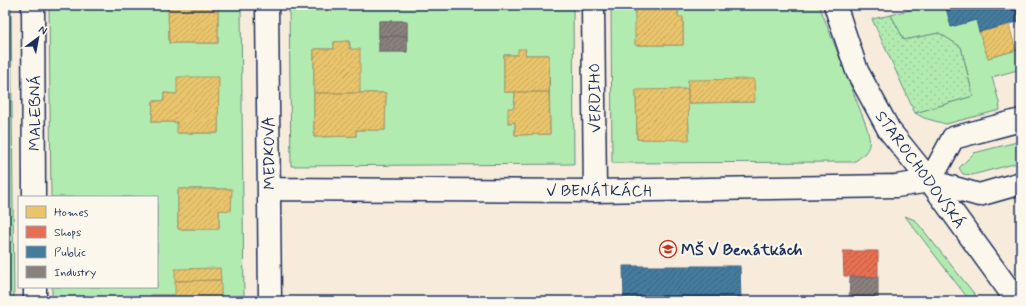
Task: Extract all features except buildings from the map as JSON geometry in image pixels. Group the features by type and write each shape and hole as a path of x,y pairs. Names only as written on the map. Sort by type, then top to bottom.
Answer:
{"street":[{"name":"MALEBNÁ","path":"33,5 34,196"},
{"name":"MEDKOVA","path":"267,5 270,301"},
{"name":"VERDIHO","path":"593,5 595,191"},
{"name":"STAROCHODOVSKÁ","path":"834,5 857,71 889,130 930,181 1017,301"},
{"path":"930,181 953,138 1021,120"},
{"name":"V BENÁTKÁCH","path":"269,189 595,191 896,186 930,181 979,195 1021,183"},
{"path":"35,288 35,301"}],"green space":[{"path":"5,5 11,5 14,301 5,301"},
{"path":"49,5 164,5 168,7 169,43 218,43 218,5 241,5 244,301 229,301 229,297 221,297 220,268 175,295 151,295 151,301 52,301 52,288 158,288 158,196 51,196","holes":["218,77 218,133 178,133 177,122 152,122 153,101 164,101 164,93 177,94","178,189 231,189 231,210 219,210 219,229 178,229"]},
{"path":"289,5 313,5 314,10 363,9 363,5 573,5 574,164 291,166","holes":["379,21 407,21 407,52 379,52","349,41 360,93 386,93 385,130 356,130 356,136 314,137 314,49 334,49 334,42","525,49 525,55 549,55 550,134 515,135 515,122 508,123 514,108 515,92 504,92 504,55 518,55"]},
{"path":"611,5 635,5 636,45 683,45 683,18 678,17 678,5 819,5 868,132 869,146 860,158 854,162 612,163","holes":["688,80 755,102 688,103 689,139 637,139 636,91 688,89"]},
{"path":"927,5 946,5 951,26 976,20 988,58 1021,49 1021,69 992,77 1000,110 946,124 924,118 915,113 973,96 961,47 939,33 904,40 891,15"},
{"path":"891,15 904,40 939,33 961,47 973,96 915,113 872,19"},
{"path":"1021,141 1021,162 972,175 963,174 959,168 974,153"},
{"path":"905,216 915,220 980,301 970,301"}],"place":[{"name":"MŠ V Benátkách","path":"668,249"}]}
